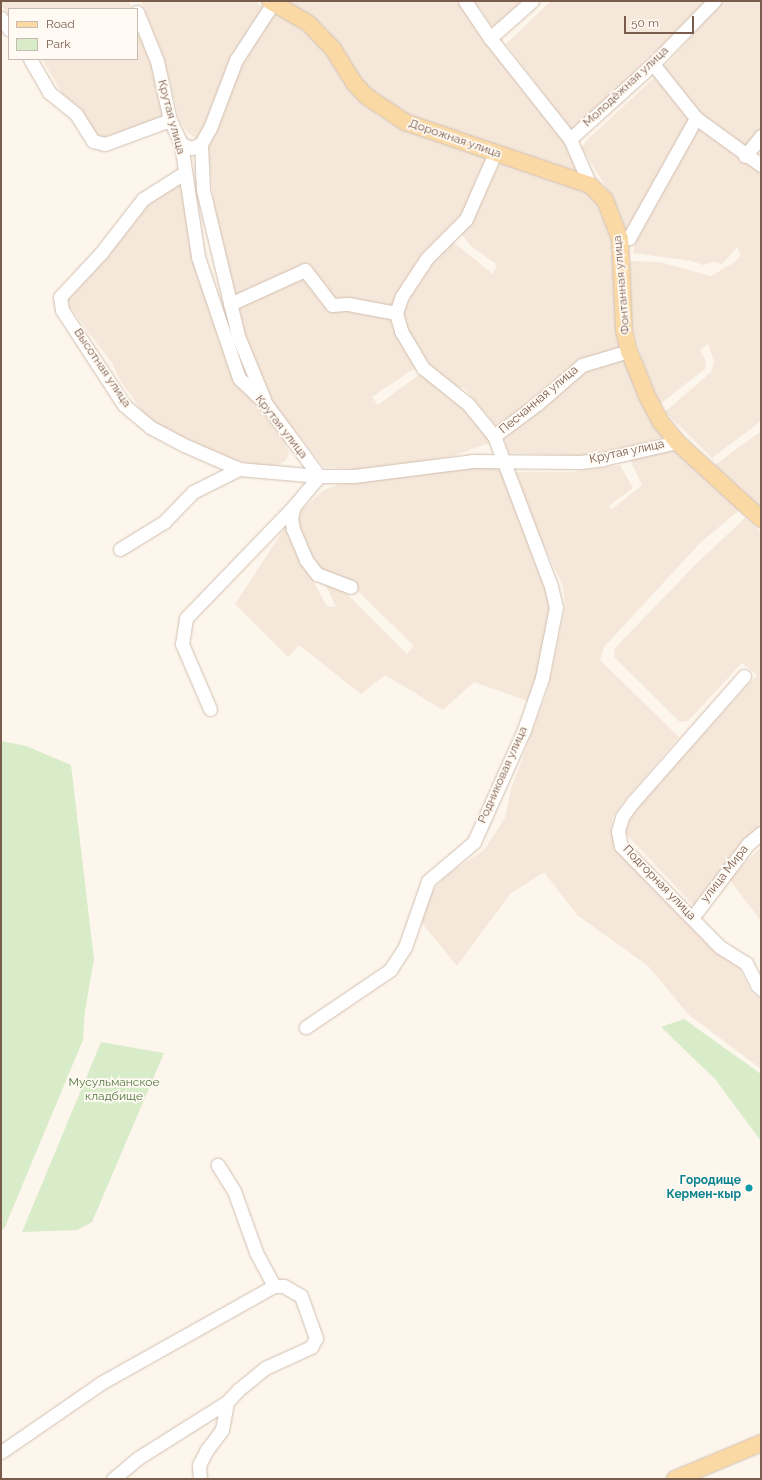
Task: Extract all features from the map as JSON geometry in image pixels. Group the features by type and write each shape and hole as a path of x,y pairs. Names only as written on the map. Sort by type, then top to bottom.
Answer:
{"main road":[{"name":"Дорожная улица","path":"271,2 308,23 322,36 354,84 387,111 423,130 590,185"},
{"name":"Фонтанная улица","path":"590,185 605,200 620,240 622,311 629,350 647,396 661,422 677,442 761,519"},
{"path":"675,1479 761,1444"}],"street":[{"name":"Фонтанная улица","path":"465,1 490,38 570,139 590,185"},
{"path":"490,38 532,1"},
{"name":"Молодёжная улица","path":"570,139 653,64 714,1"},
{"path":"266,404 238,336 230,304 203,190 201,144 210,128 236,60 271,2"},
{"name":"Крутая улица","path":"138,15 157,61 170,120 180,144 194,224 198,257 239,378 266,404 320,476 354,476 472,461 503,462 595,460 677,442"},
{"path":"1,18 8,28"},
{"path":"31,60 50,93 76,114 93,141 105,144 170,120"},
{"path":"653,64 696,118 745,156 761,165"},
{"path":"620,240 629,238 696,118"},
{"path":"745,156 761,136"},
{"path":"180,144 191,148 201,144"},
{"path":"230,304 305,270 332,305 348,304 396,313 402,296 427,258 466,219 495,153"},
{"name":"Высотная улица","path":"184,173 143,199 110,243 60,297 60,304 124,405 150,427 184,445 240,469 320,476"},
{"path":"194,224 203,190"},
{"name":"Песчанная улица","path":"396,313 401,331 423,368 468,404 494,436 503,462"},
{"name":"Песчанная улица","path":"494,436 538,404 582,365 629,350"},
{"name":"Родниковая улица","path":"306,1026 390,970 405,947 428,881 474,842 524,730 540,685 556,607 551,586 503,462"},
{"path":"120,549 164,522 193,492 240,469"},
{"path":"210,710 182,644 186,618 294,506 320,476"},
{"path":"294,506 291,518 293,528 306,560 317,574 352,587"},
{"name":"Подгорная улица","path":"744,676 632,803 622,817 618,831 621,846 720,947 746,963 757,985 761,988"},
{"name":"улица Мира","path":"692,918 748,844 761,832"},
{"path":"218,1165 234,1191 256,1252 274,1286"},
{"path":"1,1452 101,1383 274,1286 284,1286 301,1296 315,1341 311,1346 265,1368 238,1390 227,1402 138,1458 113,1479"},
{"path":"200,1479 199,1465 206,1451 222,1430 227,1402"}],"shaded area":[{"path":"1,1 129,1 132,8 8,8 8,14 1,5"},
{"path":"141,1 255,1 265,9 204,133 195,138 188,133 180,121 161,50"},
{"path":"286,1 461,1 568,143 578,165 574,171 432,125 393,109 360,80 328,30"},
{"path":"474,1 525,1 494,29"},
{"path":"551,1 708,1 659,53 573,132 506,44"},
{"path":"723,1 761,1 761,130 746,149 701,115 664,67"},
{"path":"280,11 308,29 353,89 379,117 445,144 490,157 467,211 396,305 383,308 336,300 327,291 308,262 235,297 214,208 208,147 240,63 271,18"},
{"path":"138,21 154,58 163,116 107,140 97,137 79,107 62,93 43,60 138,60"},
{"path":"657,75 693,119 631,230 626,230 607,189 582,148 586,141"},
{"path":"697,123 761,170 761,421 712,458 665,412 711,372 714,362 708,344 700,350 705,359 706,368 660,404 644,366 630,317 630,261 660,262 711,276 735,262 741,255 737,247 722,264 714,262 703,265 692,261 633,253 636,239"},
{"path":"502,160 597,195 613,235 626,349 597,357 499,429 464,388 455,387 426,362 402,320 403,305 433,260 453,242 493,274 497,265 471,246 462,235"},
{"path":"180,180 220,340 259,406 286,441 289,454 286,460 278,465 261,466 230,459 151,424 120,380 112,363 69,306 67,298 117,243 154,195"},
{"path":"301,277 332,312 340,309 388,316 407,346 418,366 372,397 378,405 421,373 455,397 492,442 453,456 372,470 324,467 273,403 232,305"},
{"path":"628,353 666,436 599,456 509,453 503,436 582,367"},
{"path":"761,431 761,509 715,465"},
{"path":"675,447 741,509 702,541 604,647 600,660 679,737 621,805 612,819 614,847 739,968 752,993 761,998 761,1069 688,1014 648,966 577,915 544,872 510,894 457,966 421,922 432,891 451,872 484,850 505,818 511,789 548,689 565,608 563,586 525,506 513,472 572,472 620,465 633,488 609,506 611,510 642,485 629,458"},
{"path":"501,465 519,509 534,562 543,571 553,606 531,702 474,682 443,710 385,675 361,694 299,645 288,657 235,604 288,523 297,556 314,577 313,581 327,606 336,607 324,582 340,587 407,654 414,646 358,591 357,584 325,574 316,564 297,526 300,511 324,490 339,484"},
{"path":"745,518 761,533 761,826 746,839 694,906 626,834 624,821 757,675 742,663 688,721 680,722 614,657 615,648 697,563"},
{"path":"761,847 761,921 729,879"}],"green space":[{"path":"1,741 26,746 71,765 94,959 85,1011 83,1040 4,1229 1,1229"},
{"path":"684,1019 761,1074 761,1141 715,1079 661,1027"},
{"name":"Мусульманское кладбище","path":"101,1042 164,1053 92,1222 77,1230 22,1232"}],"place":[{"name":"Городище Кермен-кыр","path":"749,1188"}]}
